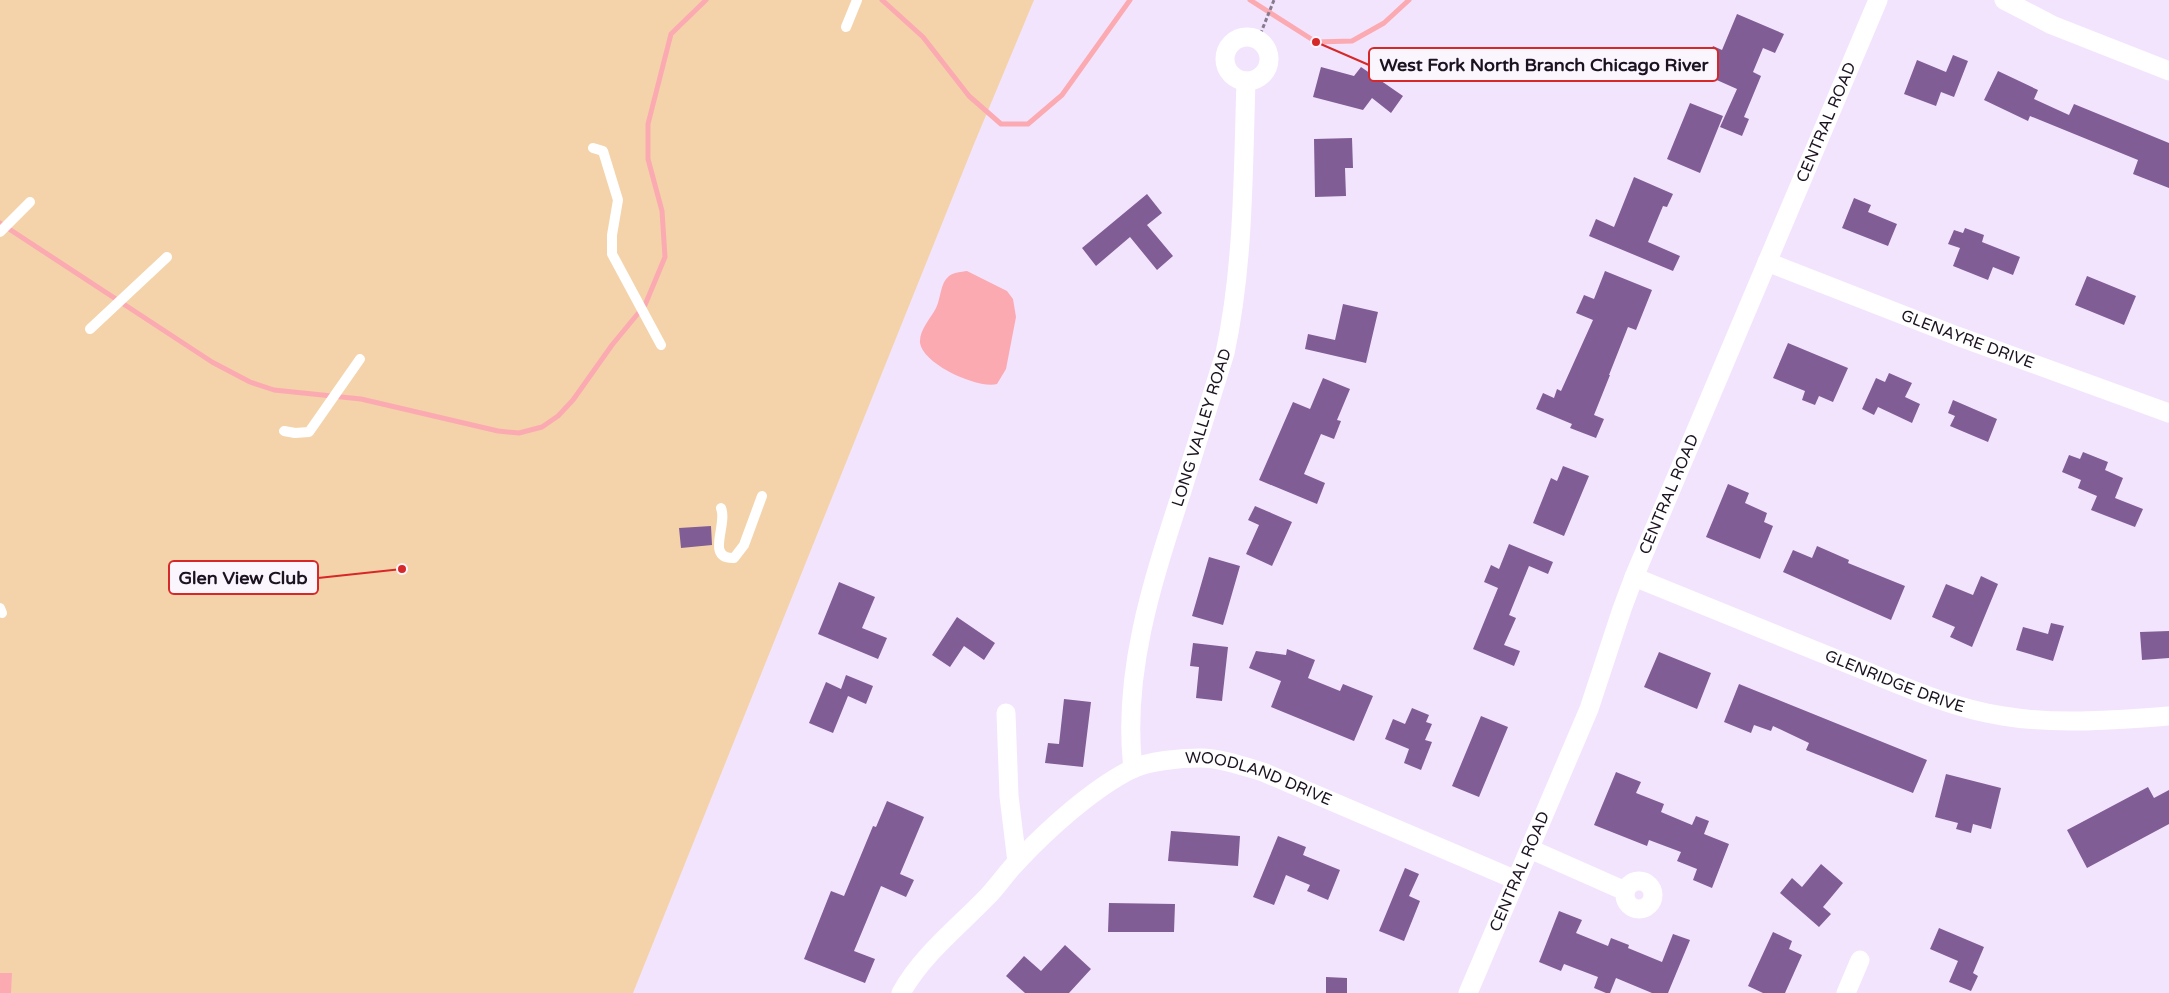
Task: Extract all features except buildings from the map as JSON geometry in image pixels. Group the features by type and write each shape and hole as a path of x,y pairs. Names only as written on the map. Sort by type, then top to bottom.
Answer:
{"street":[{"name":"CENTRAL ROAD","path":"1468,993 1590,709 1634,577 1878,0"},
{"path":"2004,0 2052,25 2169,71"},
{"path":"1261,34 1268,51 1269,66 1260,78 1246,81 1233,76 1226,64 1226,56 1232,44 1238,39 1261,34"},
{"name":"LONG VALLEY ROAD","path":"1133,769 1130,738 1132,694 1144,615 1225,353 1231,325 1236,293 1241,216 1246,81"},
{"name":"GLENAYRE DRIVE","path":"1767,262 1957,336 2169,413"},
{"name":"GLENRIDGE DRIVE","path":"1634,577 1897,684 1954,705 2003,716 2050,720 2169,716"},
{"path":"1006,713 1009,796 1017,862"},
{"name":"WOODLAND DRIVE","path":"901,993 923,962 956,925 987,897 1017,862 1063,818 1090,796 1133,769 1166,760 1201,758 1263,772 1516,880"},
{"path":"1530,849 1625,891"},
{"path":"1846,993 1860,960"}],"lane":[{"path":"846,27 857,0"},
{"path":"592,148 603,151 618,200 612,236 612,254 661,345"},
{"path":"0,232 30,202"},
{"path":"90,329 167,257"},
{"path":"284,431 295,433 309,432 346,376 360,359"},
{"path":"721,508 724,518 718,545 719,552 724,556 734,558 744,545 762,496"}],"path":[{"path":"1261,34 1274,0"}],"shaded area":[{"path":"0,0 1034,0 974,144 633,993 0,993"},
{"path":"967,271 1007,291 1013,299 1016,317 1006,369 997,384 977,383 940,367 923,351 920,343 921,333 936,308 946,279 958,272"},
{"path":"0,973 12,973 11,993 0,993"}],"waterway":[{"path":"0,223 212,362 250,382 274,390 361,399 498,431 519,433 542,427 558,416 573,400 612,345 645,305 665,257 662,211 648,159 648,124 671,34 706,0"},
{"path":"882,0 923,37 969,96 1001,124 1028,124 1062,95 1130,0"},
{"path":"1250,0 1316,42 1352,41 1384,23 1409,0"}],"place":[{"name":"West Fork North Branch Chicago River","path":"1316,42"},
{"name":"Glen View Club","path":"402,569"}]}
